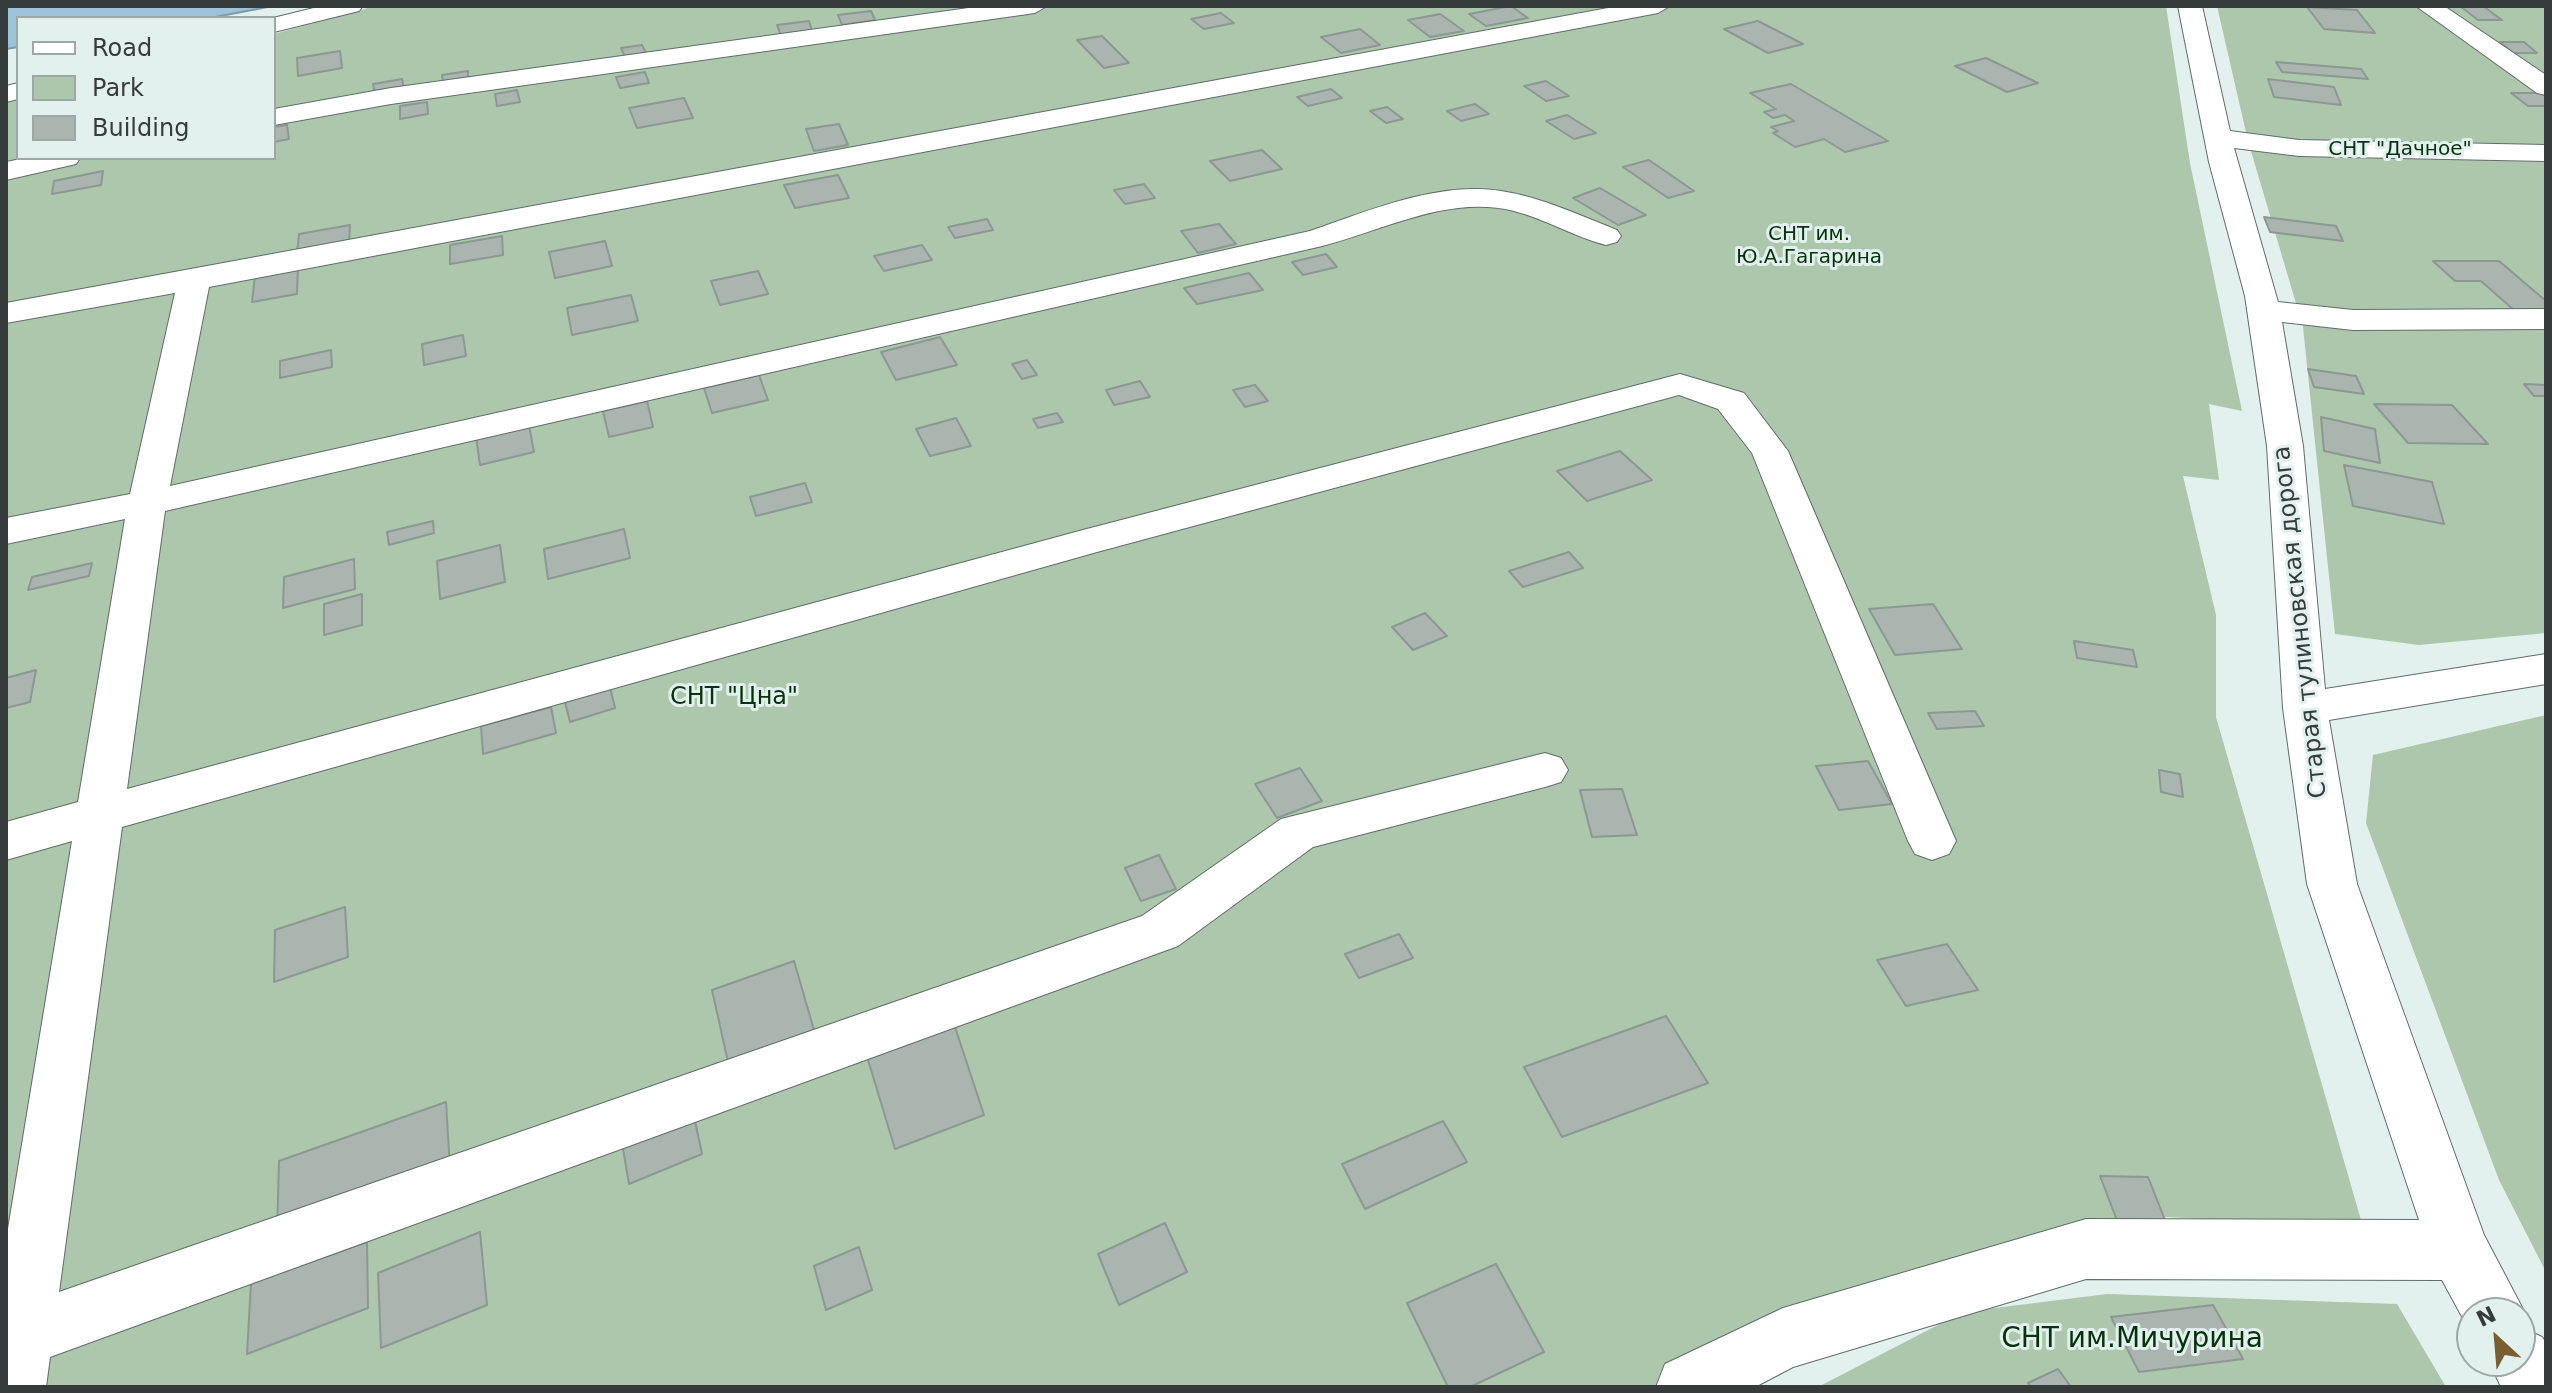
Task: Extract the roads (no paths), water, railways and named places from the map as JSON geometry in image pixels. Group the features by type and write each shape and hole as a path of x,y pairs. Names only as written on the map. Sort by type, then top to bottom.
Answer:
{"street":[{"path":"276,25 351,6"},
{"path":"276,117 391,96 1035,6"},
{"path":"6,313 1658,6"},
{"name":"Старая тулиновская дорога","path":"2190,6 2219,138 2263,310 2285,446 2305,708 2332,884 2459,1250 2485,1297"},
{"path":"2428,6 2546,87"},
{"path":"2219,138 2299,148 2546,153"},
{"path":"6,171 57,160"},
{"path":"6,531 147,503 1318,238 1410,208 1463,200 1518,202 1606,236"},
{"path":"194,280 147,503 18,1362 1160,931 1298,832 1545,770"},
{"path":"2263,310 2353,320 2546,319"},
{"path":"6,841 1068,547 1680,384 1731,401 1770,451 1932,841"},
{"path":"2305,708 2546,669"},
{"path":"1688,1387 1783,1339 2086,1249 2459,1250"}],"water":[{"path":"6,6 273,6 220,16 16,16 16,47 6,49"}],"park label":[{"name":"СНТ \"Дачное\"","path":"2400,150"},
{"name":"СНТ им. Ю.А.Гагарина","path":"1809,246"},
{"name":"СНТ \"Цна\"","path":"734,698"},
{"name":"СНТ им.Мичурина","path":"2132,1340"}]}
